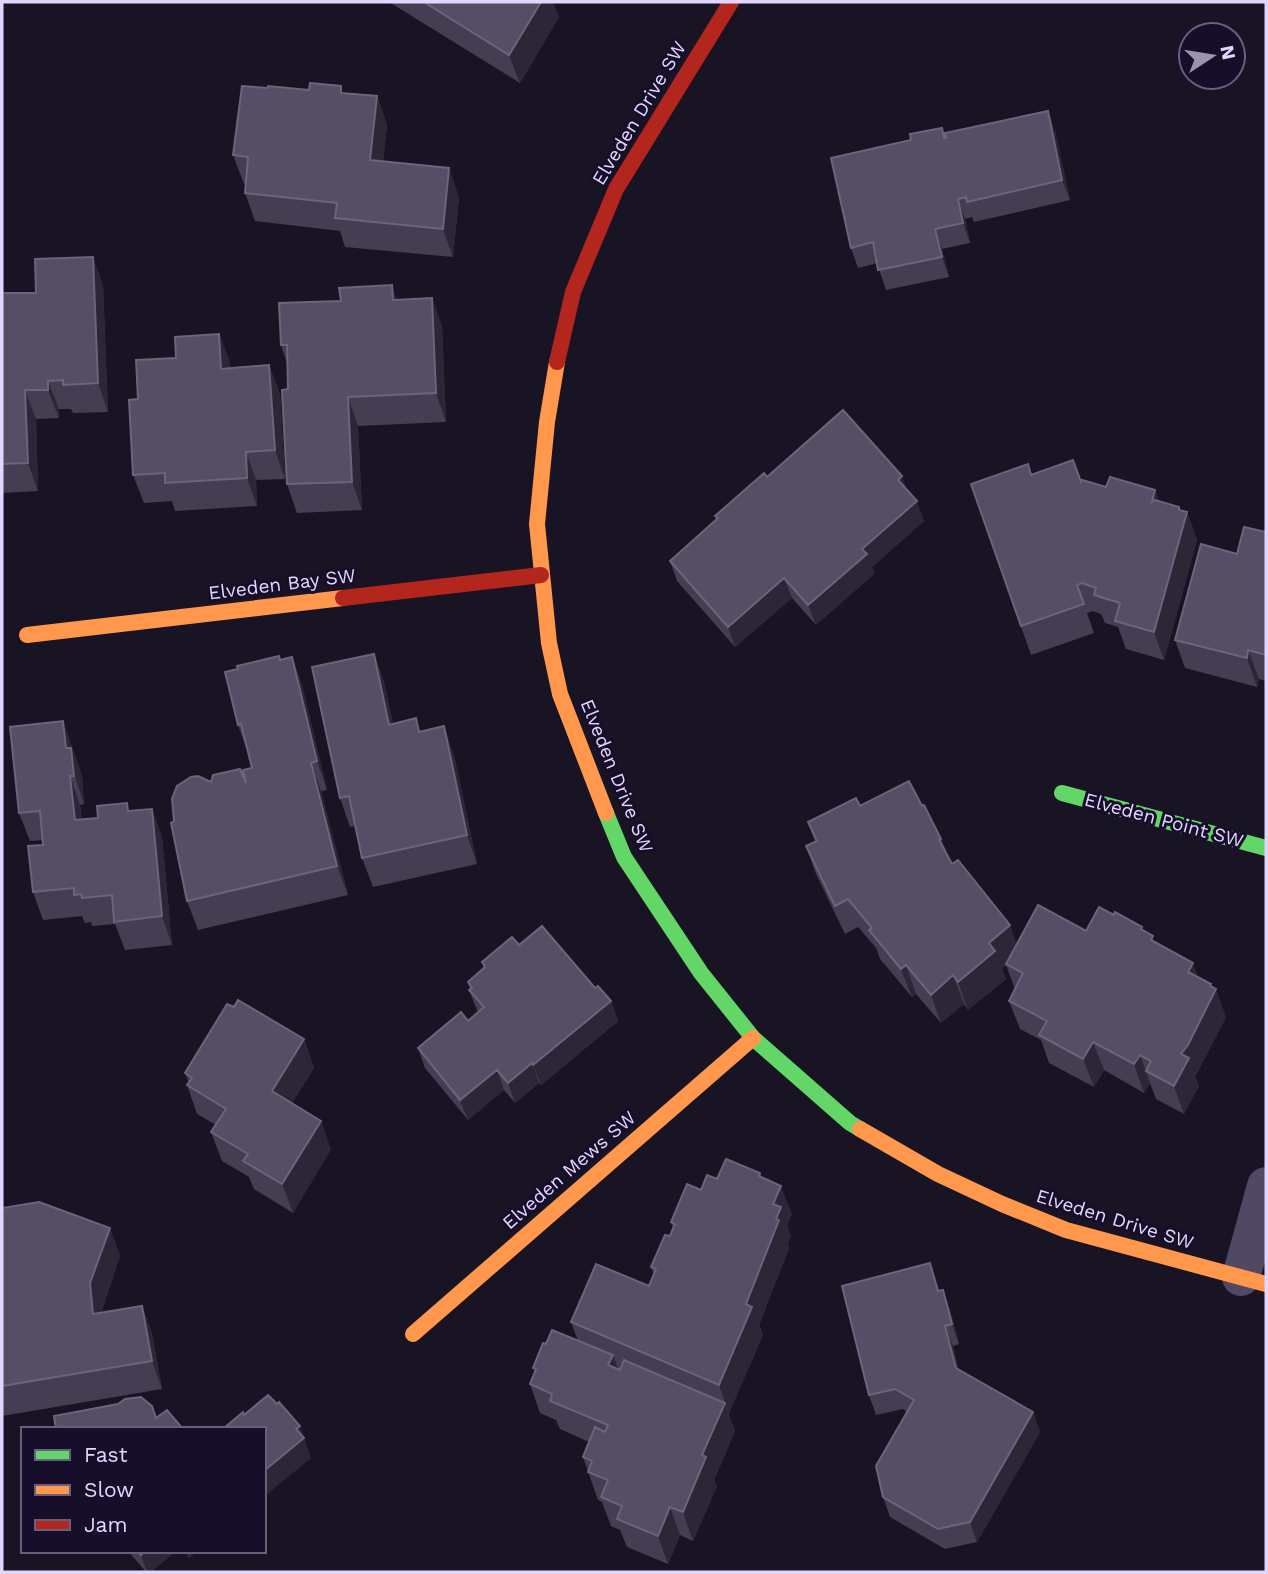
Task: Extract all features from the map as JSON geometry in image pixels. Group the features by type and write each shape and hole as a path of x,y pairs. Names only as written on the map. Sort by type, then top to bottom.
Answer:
{"street":[{"name":"Elveden Drive SW","path":"730,2 616,189 573,292 559,349 547,422 537,524 550,643 560,694 624,858 701,973 752,1038 850,1123 938,1174 1002,1205 1066,1230 1254,1281"},
{"name":"Elveden Bay SW","path":"27,635 541,575"},
{"name":"Elveden Point SW","path":"1062,793 1266,848"},
{"name":"Elveden Mews SW","path":"413,1334 752,1038"},
{"path":"1254,1281 1266,1186"}],"building":[{"path":"424,2 541,2 509,55"},
{"path":"310,83 341,86 341,93 377,96 370,160 449,168 443,229 335,218 337,203 245,193 248,157 233,155 242,86 309,90"},
{"path":"1048,111 1062,180 967,202 966,197 958,199 963,223 935,229 942,257 878,270 873,242 851,248 831,158 911,140 910,134 942,128 946,138 945,133"},
{"path":"93,257 98,383 63,385 63,380 48,381 48,390 25,390 28,463 2,464 2,293 36,293 35,259"},
{"path":"392,285 393,300 432,298 436,393 348,397 352,482 287,484 282,390 288,389 287,345 281,345 279,303 341,301 339,288"},
{"path":"219,334 221,369 269,365 275,450 246,452 247,478 165,483 165,473 133,475 129,400 138,399 136,360 176,358 175,337"},
{"path":"843,410 902,476 898,480 917,501 862,549 867,554 808,605 784,578 728,627 670,561 764,473 767,477"},
{"path":"1073,460 1081,482 1082,480 1106,487 1110,477 1155,490 1152,502 1155,500 1187,512 1154,632 1115,621 1120,603 1094,595 1096,588 1082,583 1077,585 1084,604 1021,626 971,484 1028,464 1031,475"},
{"path":"1244,527 1266,532 1266,655 1248,650 1247,658 1175,640 1201,544 1237,554"},
{"path":"374,654 389,725 416,718 419,732 444,726 467,835 362,858 349,796 340,798 312,667"},
{"path":"279,656 280,660 292,657 317,761 311,763 337,866 187,901 171,823 174,821 172,799 177,786 191,777 198,776 211,782 213,775 240,769 246,783 243,770 252,768 225,672 238,669 237,666"},
{"path":"63,721 66,748 71,748 74,776 70,776 75,820 98,818 97,806 127,803 128,811 152,809 162,916 114,922 112,895 82,898 81,894 74,895 74,888 33,892 28,846 43,845 40,811 19,813 10,727"},
{"path":"909,781 922,806 924,805 952,864 958,860 1010,925 989,943 995,951 958,982 953,975 931,995 906,965 901,969 848,899 835,906 806,846 817,841 808,822 856,798 860,806"},
{"path":"1038,905 1086,931 1099,907 1114,915 1115,912 1142,927 1141,929 1153,936 1151,940 1193,963 1188,972 1216,989 1181,1054 1189,1058 1174,1086 1146,1071 1151,1061 1140,1055 1134,1064 1093,1042 1083,1059 1039,1035 1047,1021 1009,1001 1023,973 1006,964"},
{"path":"542,926 595,988 598,986 611,1001 508,1083 497,1070 460,1100 418,1048 461,1012 468,1021 484,1007 469,990 472,988 468,982 485,967 482,962 512,937 519,945"},
{"path":"238,1000 304,1039 272,1091 321,1121 282,1184 243,1161 248,1154 211,1132 226,1109 187,1085 192,1078 185,1073 227,1004 234,1007"},
{"path":"726,1159 760,1173 759,1176 781,1186 773,1204 781,1207 776,1219 779,1220 746,1304 752,1307 719,1385 571,1322 596,1264 649,1286 656,1269 651,1267 665,1235 670,1236 675,1224 671,1222 687,1184 701,1190 707,1175 717,1179"},
{"path":"39,1202 110,1228 90,1283 93,1314 142,1306 152,1361 2,1386 2,1208"},
{"path":"930,1263 938,1291 943,1290 952,1324 945,1326 956,1368 1033,1412 970,1522 938,1529 883,1497 876,1466 914,1400 895,1389 869,1395 842,1286"},
{"path":"552,1330 613,1355 608,1365 620,1370 624,1360 725,1403 702,1455 706,1457 683,1512 670,1507 658,1536 617,1519 622,1506 601,1497 608,1480 588,1472 592,1461 583,1457 595,1427 605,1432 608,1425 550,1401 552,1394 530,1384 543,1343 546,1344"},
{"path":"268,1395 277,1404 279,1402 300,1426 296,1429 304,1438 266,1469 266,1427 225,1427 243,1412 244,1415"},
{"path":"141,1397 152,1406 156,1418 167,1410 181,1427 56,1427 54,1416 118,1404 125,1399"}],"traffic: fast":[{"path":"1062,793 1266,848"},
{"path":"606,813 624,857 701,973 753,1038 860,1129"}],"traffic: slow":[{"path":"557,362 547,422 537,524 549,643 560,694 606,813"},
{"path":"27,635 343,598"},
{"path":"413,1334 753,1038"},
{"path":"860,1129 938,1174 1066,1230 1266,1284"}],"traffic: jam":[{"path":"557,362 573,292 616,189 731,2"},
{"path":"343,598 541,575"}]}
